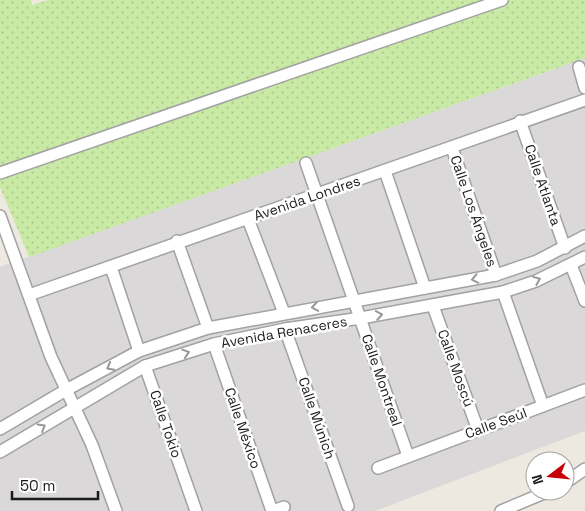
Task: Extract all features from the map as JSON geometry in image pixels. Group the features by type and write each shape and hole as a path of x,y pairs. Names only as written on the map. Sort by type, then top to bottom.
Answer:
{"street":[{"path":"0,173 502,0"},
{"path":"579,67 585,88"},
{"name":"Avenida Londres","path":"29,295 452,148 520,121 585,100"},
{"name":"Calle Atlanta","path":"520,121 564,248"},
{"name":"Calle Los Ángeles","path":"452,148 496,274"},
{"name":"Calle Montreal","path":"306,163 408,456"},
{"path":"385,171 424,288"},
{"path":"0,216 50,357 92,444 116,511"},
{"path":"248,219 284,312"},
{"name":"Avenida Renaceres","path":"0,428 139,351 208,328 284,312 496,274 537,261 585,236"},
{"path":"177,242 208,328"},
{"name":"Avenida Renaceres","path":"0,452 145,366 214,344 285,329 433,306 503,292 536,281 585,257"},
{"path":"571,264 585,301"},
{"path":"110,267 139,351"},
{"path":"503,292 543,406"},
{"name":"Calle Moscú","path":"433,306 478,430"},
{"name":"Calle Múnich","path":"285,329 348,506"},
{"name":"Calle México","path":"214,344 276,510"},
{"name":"Calle Tokio","path":"145,366 196,511"},
{"name":"Calle Seúl","path":"378,468 585,390"},
{"path":"501,511 525,501"}],"shaded area":[{"path":"585,58 585,431 532,451 525,451 525,454 375,511 0,511 0,267"}],"green space":[{"path":"0,0 31,0 32,5 48,0 585,0 585,58 29,257 0,187"}]}
